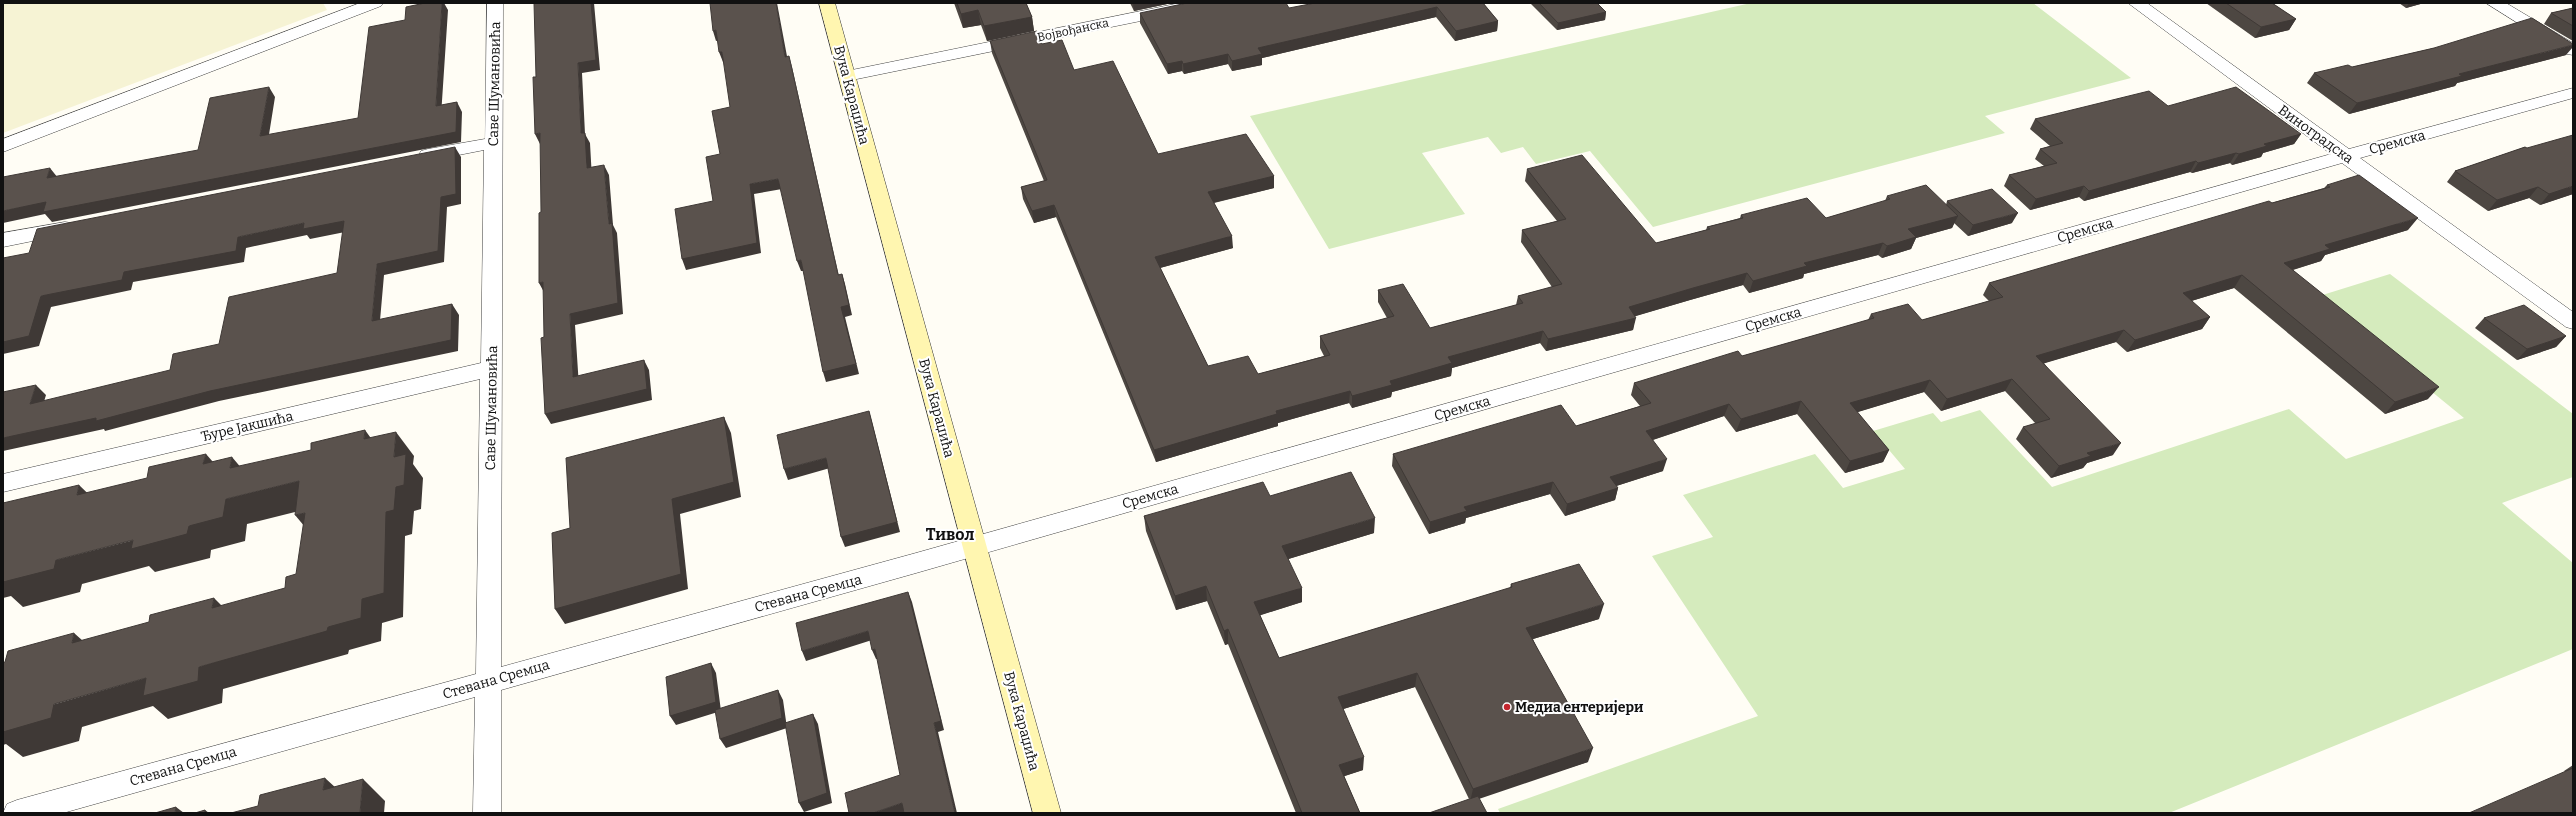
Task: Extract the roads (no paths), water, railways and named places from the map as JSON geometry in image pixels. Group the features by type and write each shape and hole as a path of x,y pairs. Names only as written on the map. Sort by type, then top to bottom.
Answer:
{"main road":[{"name":"Вука Караџића","path":"827,3 1047,813"}],"street":[{"path":"3,146 375,3"},
{"name":"Саве Шумановића","path":"486,813 495,3"},
{"name":"Војвођанска","path":"847,76 1204,3"},
{"name":"Виноградска","path":"2136,3 2573,322"},
{"path":"2494,3 2573,50"},
{"name":"Сремска","path":"974,546 2346,156 2573,93"},
{"path":"413,158 494,143"},
{"path":"3,240 80,225"},
{"name":"Ђуре Јакшића","path":"3,483 492,368"},
{"name":"Стевана Сремца","path":"17,813 974,546"}],"place":[{"name":"Медиа ентеријери","path":"1507,707"}],"district":[{"name":"Тивол","path":"950,534"}]}
